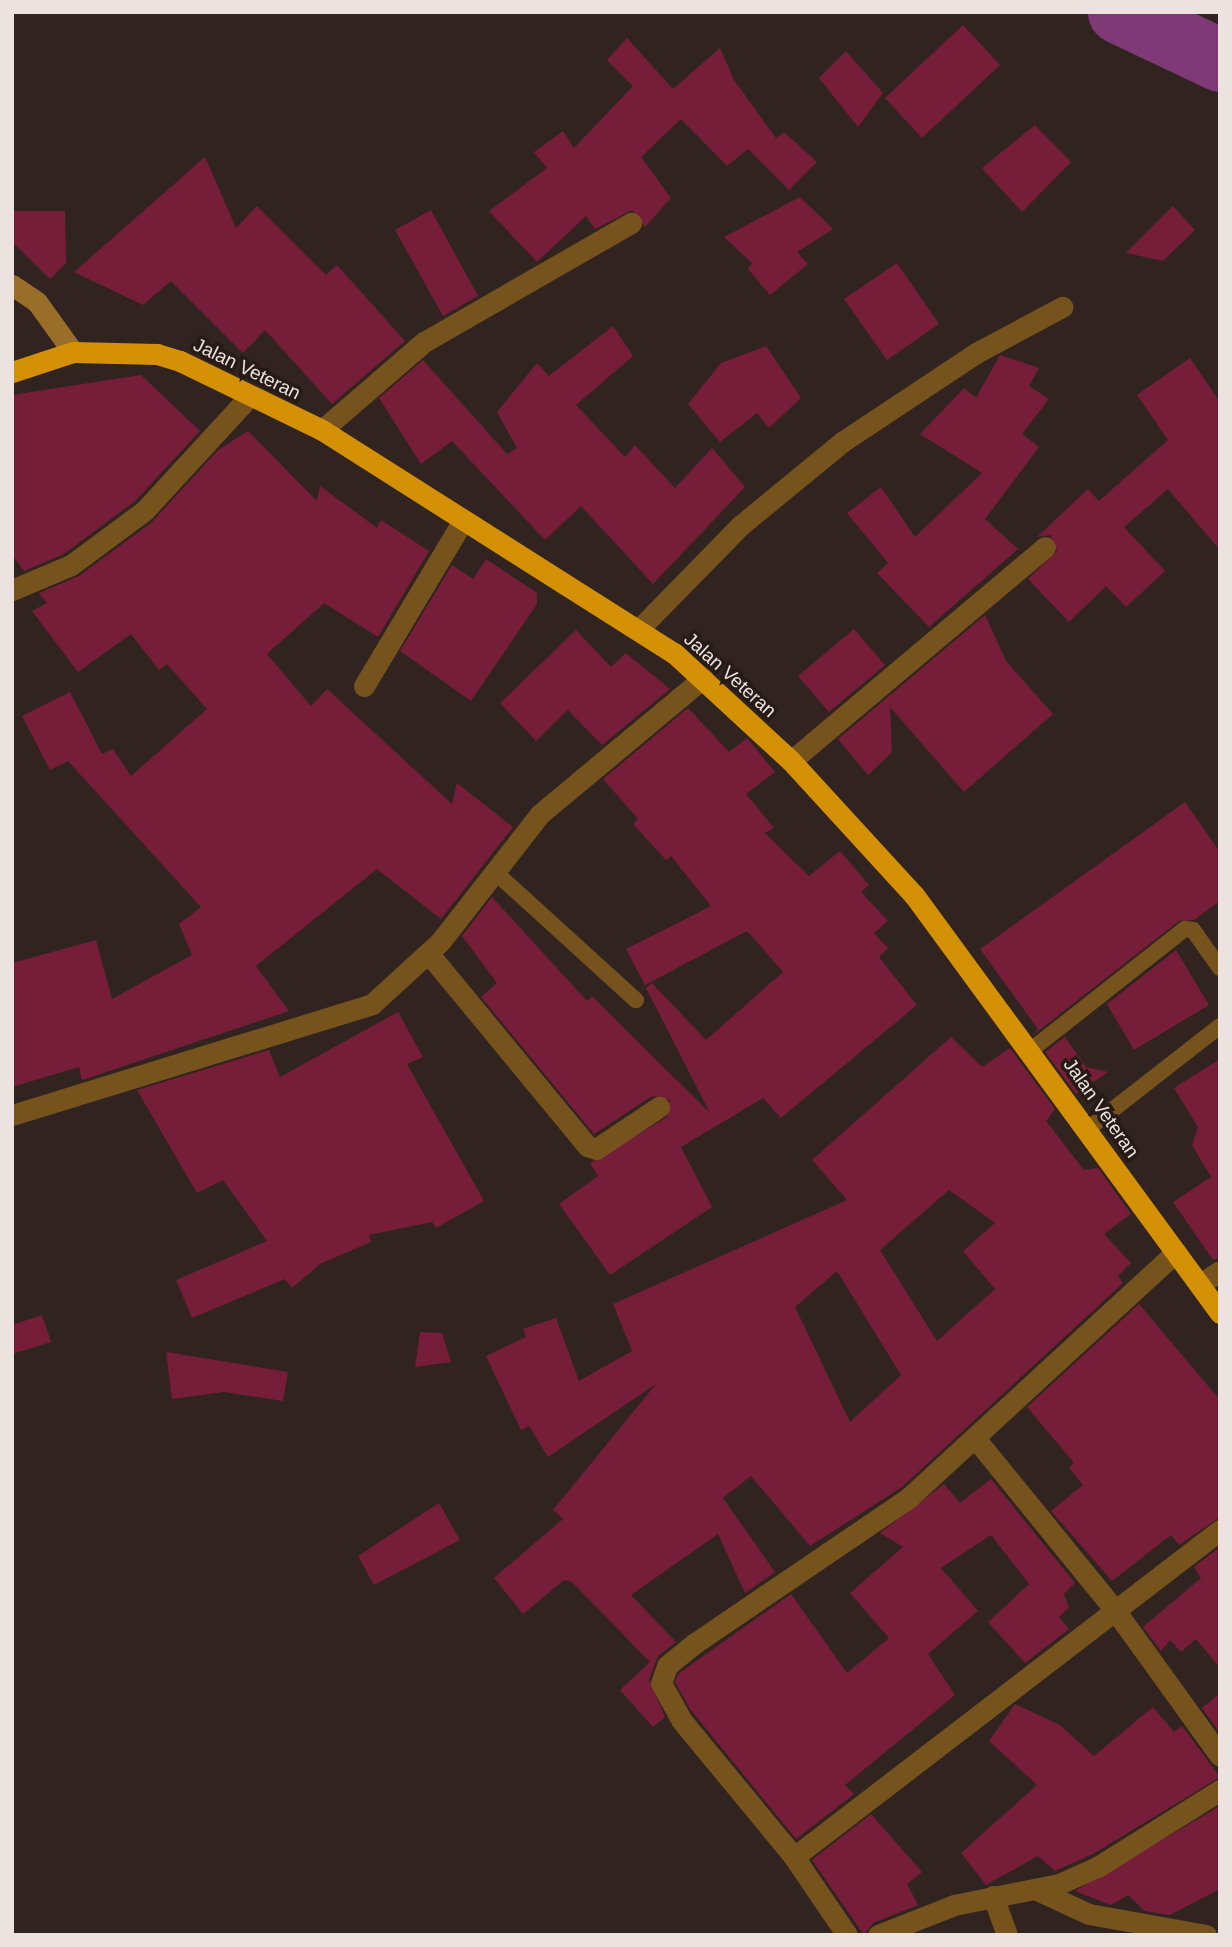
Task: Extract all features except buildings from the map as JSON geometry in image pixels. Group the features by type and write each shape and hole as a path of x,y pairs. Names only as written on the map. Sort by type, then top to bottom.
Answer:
{"highway":[{"name":"Jalan Veteran","path":"12,372 73,352 157,354 322,430 462,522 640,628 703,678 791,761 922,905 1031,1050 1220,1313"}],"street":[{"path":"322,430 424,342 631,223"},
{"path":"12,285 37,302 73,352"},
{"path":"640,628 741,525 842,442 976,354 1062,307"},
{"path":"12,590 71,565 144,512 249,397"},
{"path":"364,686 462,522"},
{"path":"791,761 1045,547"},
{"path":"12,1115 372,1004 429,954 540,814 703,678"},
{"path":"429,954 591,1149 659,1107"},
{"path":"847,1935 794,1857 682,1721 661,1683 667,1666 910,1497 975,1438 1017,1393 1176,1252"},
{"path":"1199,1284 1220,1271"},
{"path":"975,1438 1116,1613 1220,1756"},
{"path":"794,1857 1116,1613 1220,1530"},
{"path":"878,1935 915,1917 993,1896 1037,1890 1099,1866 1220,1790"},
{"path":"1037,1890 1089,1914 1206,1935"},
{"path":"993,1896 1007,1935"}],"lane":[{"path":"495,871 636,1000"},
{"path":"1031,1050 1185,929 1193,930 1220,968"},
{"path":"1088,1129 1220,1026"}],"waterway":[{"path":"1119,12 1220,60"}]}
